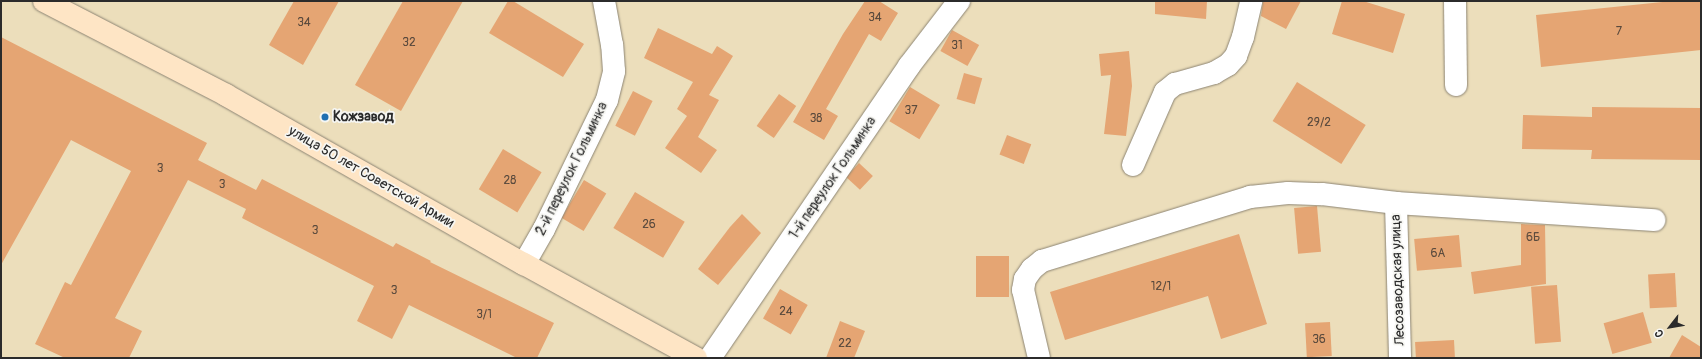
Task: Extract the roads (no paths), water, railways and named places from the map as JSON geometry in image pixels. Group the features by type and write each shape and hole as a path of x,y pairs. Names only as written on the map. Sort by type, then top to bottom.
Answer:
{"main road":[{"name":"улица 50 лет Советской Армии","path":"44,1 226,95 524,264 696,358"}],"street":[{"name":"2-й переулок Гольминка","path":"524,264 544,229 607,100 614,71 612,45 604,1"},
{"name":"1-й переулок Гольминка","path":"710,358 909,66 959,1"},
{"path":"1133,165 1165,92 1175,84 1214,73 1228,65 1236,56 1243,37 1251,1"},
{"path":"1455,1 1456,86"},
{"path":"1039,358 1022,290 1025,279 1032,269 1042,261 1250,197 1288,193 1322,194 1396,203 1654,220"},
{"name":"Лесозаводская улица","path":"1396,203 1400,358"}],"place":[{"name":"Кожзавод","path":"325,117"}]}
